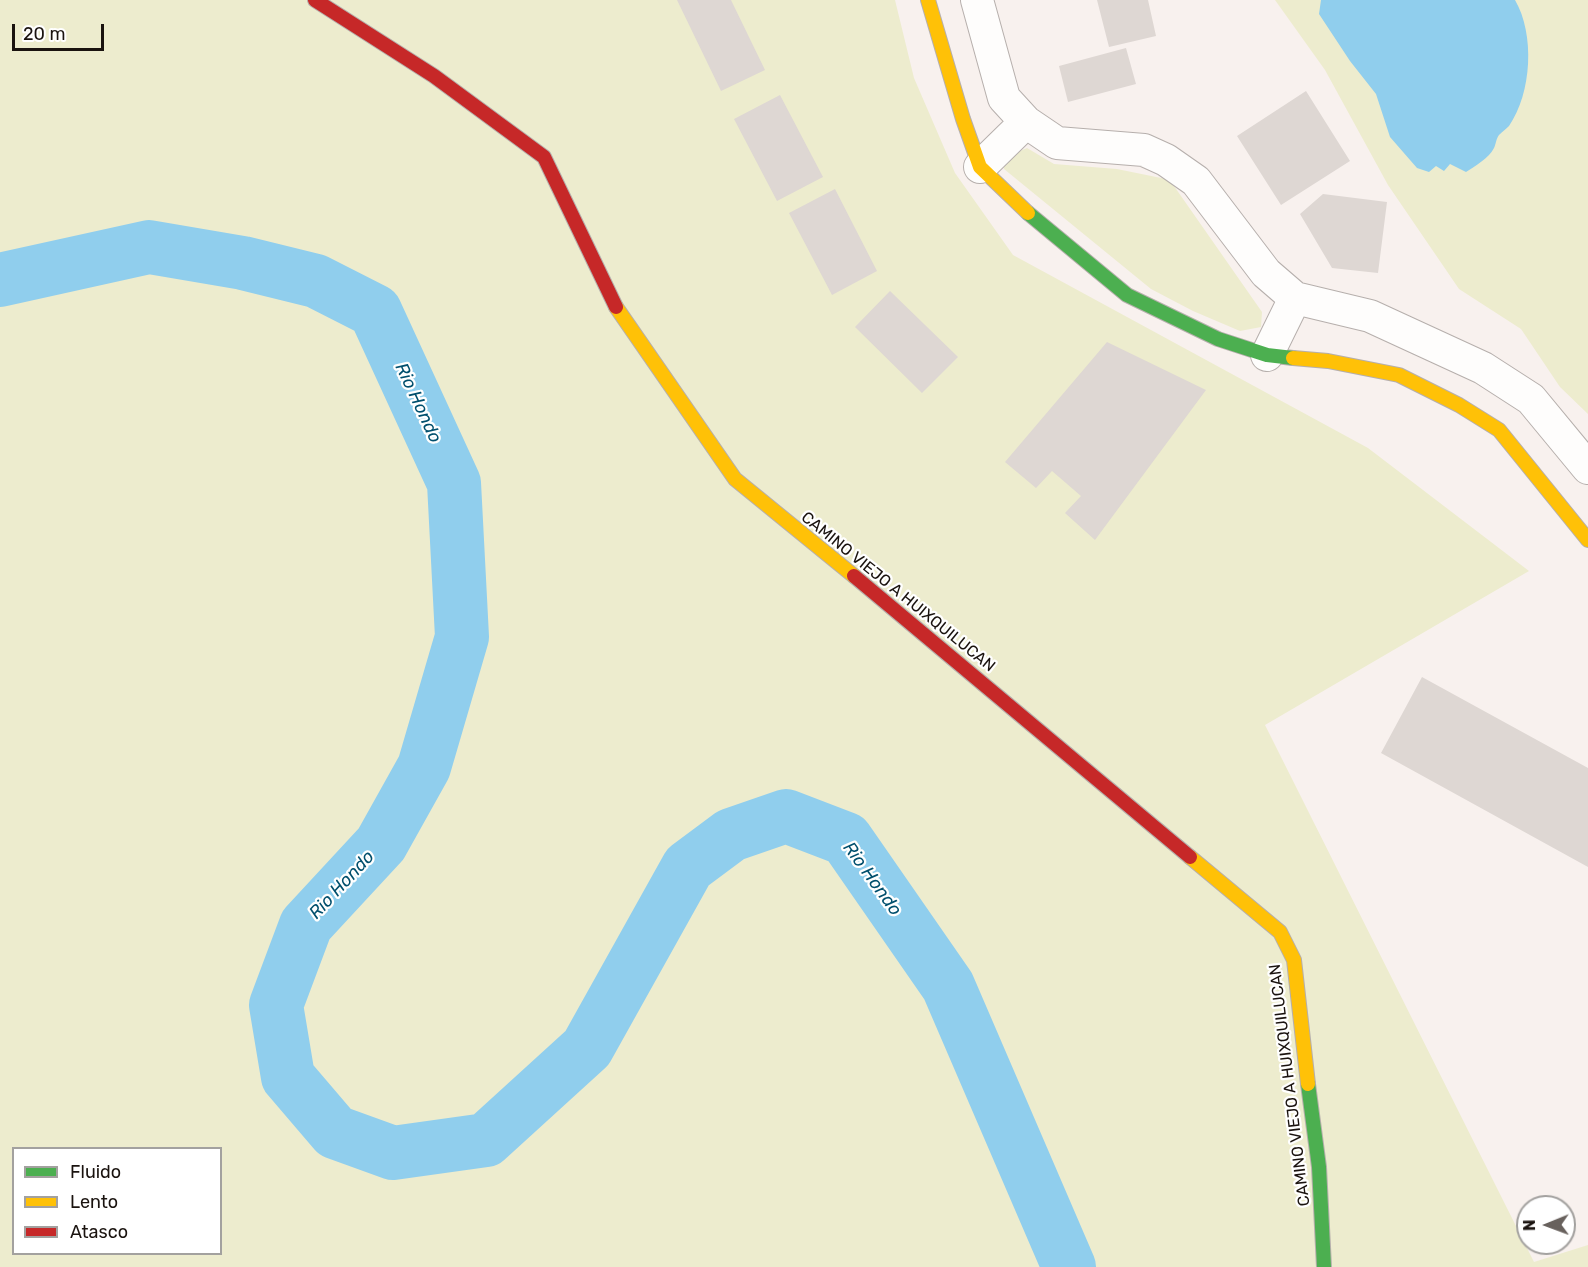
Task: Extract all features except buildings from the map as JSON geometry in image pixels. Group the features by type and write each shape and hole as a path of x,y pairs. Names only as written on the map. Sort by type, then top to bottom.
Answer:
{"main road":[{"name":"CAMINO VIEJO A HUIXQUILUCAN","path":"315,0 434,76 544,157 612,302 735,479 1033,724 1280,932 1294,960 1319,1167 1324,1267"},
{"path":"928,0 963,119 980,166 1019,206 1127,295 1218,339 1267,355 1328,361 1399,375 1459,405 1499,430 1588,540"}],"street":[{"path":"977,0 1004,98 1026,122 1057,143 1144,150 1166,160 1196,182 1266,273 1295,298 1370,316 1483,368 1531,399 1588,468"},
{"path":"980,166 1026,122"},
{"path":"1267,355 1295,298"}],"green space":[{"path":"0,0 895,0 914,78 955,173 1013,255 1368,448 1529,571 1265,725 1516,1226 1516,1255 1530,1255 1534,1262 1556,1255 1576,1255 1576,1249 1588,1245 1588,1267 0,1267"},
{"path":"1275,0 1588,0 1588,414 1560,387 1521,329 1459,289 1388,185 1325,70"},
{"path":"1027,148 1054,164 1117,169 1166,179 1174,186 1262,312 1261,327 1240,331 1193,311 1151,289 1004,169 1003,162 1013,154"}],"water":[{"path":"1321,0 1515,0 1526,29 1528,63 1526,81 1517,113 1509,126 1497,138 1489,155 1466,172 1450,164 1444,171 1436,166 1429,172 1417,168 1390,137 1376,94 1350,61 1319,14"}],"waterway":[{"name":"Rio Hondo","path":"0,280 149,247 243,263 316,281 375,311 454,483 462,637 424,767 381,844 306,925 276,1005 288,1077 335,1132 393,1153 486,1140 587,1048 688,867 731,835 786,816 846,839 948,986 1069,1267"}],"traffic: fast":[{"path":"1028,213 1127,295 1218,339 1267,355 1293,358"},
{"path":"1308,1084 1319,1167 1324,1267"}],"traffic: slow":[{"path":"928,0 963,119 980,167 1028,213"},
{"path":"616,307 735,479 854,576"},
{"path":"1293,358 1328,361 1399,375 1459,405 1499,430 1588,540"},
{"path":"1190,857 1280,932 1294,960 1308,1084"}],"traffic: jam":[{"path":"315,0 434,76 544,157 616,307"},
{"path":"854,576 1190,857"}]}
